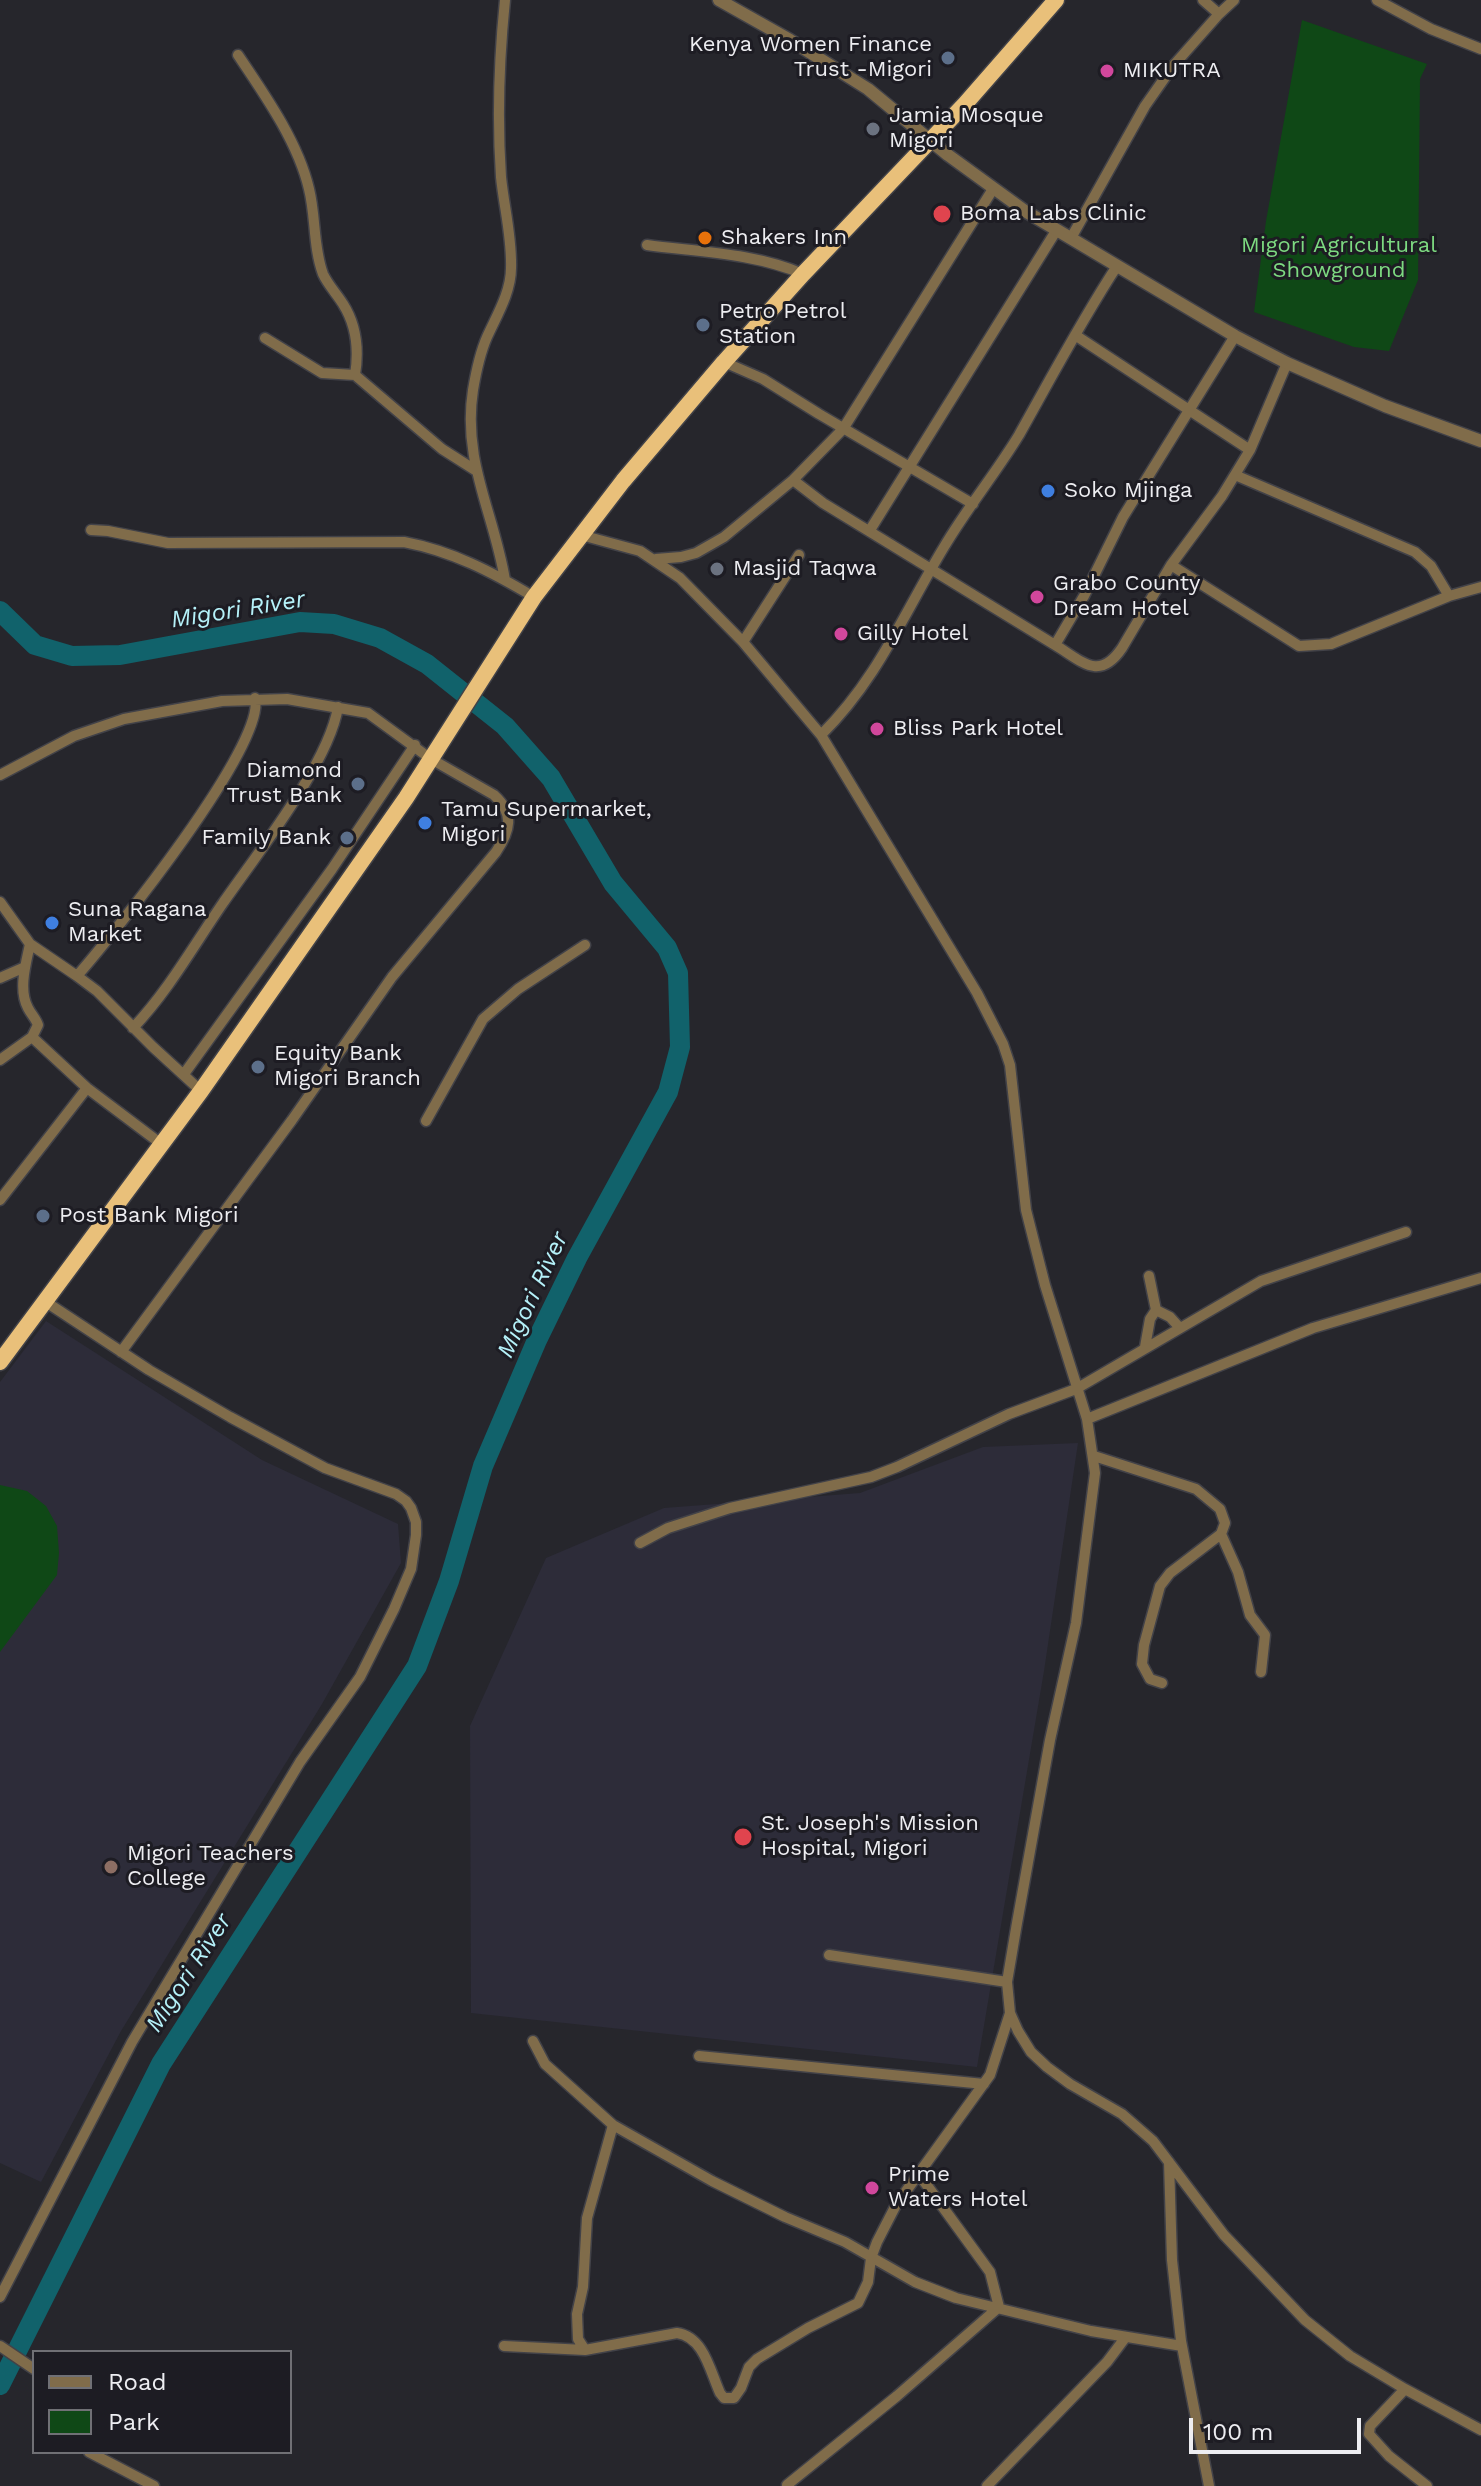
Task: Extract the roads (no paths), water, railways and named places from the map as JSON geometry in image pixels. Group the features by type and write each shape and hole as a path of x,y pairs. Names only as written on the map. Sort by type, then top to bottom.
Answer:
{"highway":[{"path":"0,1362 201,1091 431,759 534,597 581,535 643,456 724,362 931,140 1056,0"}],"street":[{"path":"505,0 498,116 501,177 512,270 476,375 471,411 475,470 500,552 505,580"},
{"path":"719,0 868,89 993,189 1056,231 1235,336 1287,363 1385,406 1481,441"},
{"path":"1203,0 1219,14"},
{"path":"1071,238 1145,106 1173,66 1234,0"},
{"path":"1377,0 1431,29 1481,49"},
{"path":"238,55 276,113 303,167 324,275 349,315 356,337 355,375"},
{"path":"656,559 681,557 710,547 793,480 843,429 993,189"},
{"path":"870,530 1056,231"},
{"path":"647,245 716,253 803,274"},
{"path":"821,735 864,687 887,652 932,569 1017,437 1117,266"},
{"path":"1075,335 1250,450"},
{"path":"1055,645 1084,596 1123,517 1235,336"},
{"path":"265,338 322,373 355,375 442,449 475,470"},
{"path":"724,362 763,379 973,504"},
{"path":"793,480 823,503 1055,645 1091,666 1104,667 1141,620 1171,565 1235,475 1250,450 1287,363"},
{"path":"1235,475 1415,552 1431,566 1449,596"},
{"path":"91,530 168,543 404,542 453,555 534,597"},
{"path":"581,535 640,551 656,559 690,587 743,642 821,735 977,993 1010,1065 1026,1210 1087,1419 1094,1456 1094,1495 1076,1623 1024,1874 1007,1982 1010,2013 1018,2031 1031,2052 1047,2067 1138,2126 1224,2235 1305,2320 1350,2356 1481,2430"},
{"path":"743,642 799,555"},
{"path":"1171,565 1299,646 1331,644 1449,596 1481,587"},
{"path":"77,976 118,928 229,772 253,722 255,698"},
{"path":"0,775 98,726 187,706 255,698 287,699 368,713 431,759 463,775 501,801 509,818 505,838 392,977 292,1120 121,1352"},
{"path":"133,1028 174,979 282,817 325,745 338,707"},
{"path":"184,1074 332,869 415,745"},
{"path":"0,902 30,944 97,991 201,1091"},
{"path":"0,1060 32,1037 38,1025 25,1001 25,967 30,944"},
{"path":"426,1121 483,1019 518,989 585,945"},
{"path":"0,978 25,967"},
{"path":"32,1037 87,1088 160,1143"},
{"path":"0,1200 87,1088"},
{"path":"640,1543 668,1528 730,1508 871,1477 921,1457 1028,1406 1076,1389 1261,1281 1406,1232"},
{"path":"1145,1347 1150,1319 1156,1310 1149,1276"},
{"path":"1087,1419 1313,1328 1481,1278"},
{"path":"0,2297 132,2042 300,1762 360,1677 404,1588 415,1550 416,1522 406,1501 301,1456 121,1352 43,1300"},
{"path":"1156,1310 1170,1317 1179,1327"},
{"path":"1094,1456 1196,1489 1220,1509 1225,1523 1221,1534 1170,1573 1157,1595 1142,1664 1150,1679 1162,1683"},
{"path":"1221,1534 1238,1572 1250,1615 1266,1637 1261,1672"},
{"path":"829,1955 1007,1982"},
{"path":"504,2346 585,2350 677,2333 690,2336 700,2348 720,2393 724,2398 734,2398 749,2367 757,2359 858,2303 868,2282 871,2258 896,2205 984,2084 995,2065 1010,2013"},
{"path":"533,2041 545,2064 613,2125 712,2181 845,2242 936,2291 1125,2338 1182,2346"},
{"path":"699,2056 984,2084"},
{"path":"585,2350 578,2339 577,2314 583,2287 587,2218 613,2125"},
{"path":"1169,2162 1172,2260 1182,2346 1209,2486"},
{"path":"918,2173 990,2272 999,2307"},
{"path":"788,2486 804,2469 897,2396 999,2307"},
{"path":"987,2486 1107,2362 1125,2338"},
{"path":"0,2346 32,2368"},
{"path":"1405,2389 1370,2426 1369,2434 1389,2456 1427,2486"},
{"path":"93,2454 154,2486"}],"waterway":[{"name":"Migori River","path":"0,611 35,645 72,656 120,655 300,622 334,624 380,638 427,664 505,726 551,778 613,883 667,948 678,973 680,1047 668,1092 577,1258 537,1340 483,1466 449,1581 417,1666 161,2064 0,2385"}],"place":[{"name":"Kenya Women Finance Trust -Migori","path":"948,58"},
{"name":"MIKUTRA","path":"1107,71"},
{"name":"Jamia Mosque Migori","path":"873,129"},
{"name":"Boma Labs Clinic","path":"942,214"},
{"name":"Shakers Inn","path":"705,238"},
{"name":"Petro Petrol Station","path":"703,325"},
{"name":"Soko Mjinga","path":"1048,491"},
{"name":"Masjid Taqwa","path":"717,569"},
{"name":"Grabo County Dream Hotel","path":"1037,597"},
{"name":"Gilly Hotel","path":"841,634"},
{"name":"Bliss Park Hotel","path":"877,729"},
{"name":"Diamond Trust Bank","path":"358,784"},
{"name":"Tamu Supermarket, Migori","path":"425,823"},
{"name":"Family Bank","path":"347,838"},
{"name":"Suna Ragana Market","path":"52,923"},
{"name":"Equity Bank Migori Branch","path":"258,1067"},
{"name":"Post Bank Migori","path":"43,1216"},
{"name":"St. Joseph's Mission Hospital, Migori","path":"743,1837"},
{"name":"Migori Teachers College","path":"111,1867"},
{"name":"Prime Waters Hotel","path":"872,2188"}],"park label":[{"name":"Migori Agricultural Showground","path":"1339,258"}]}
